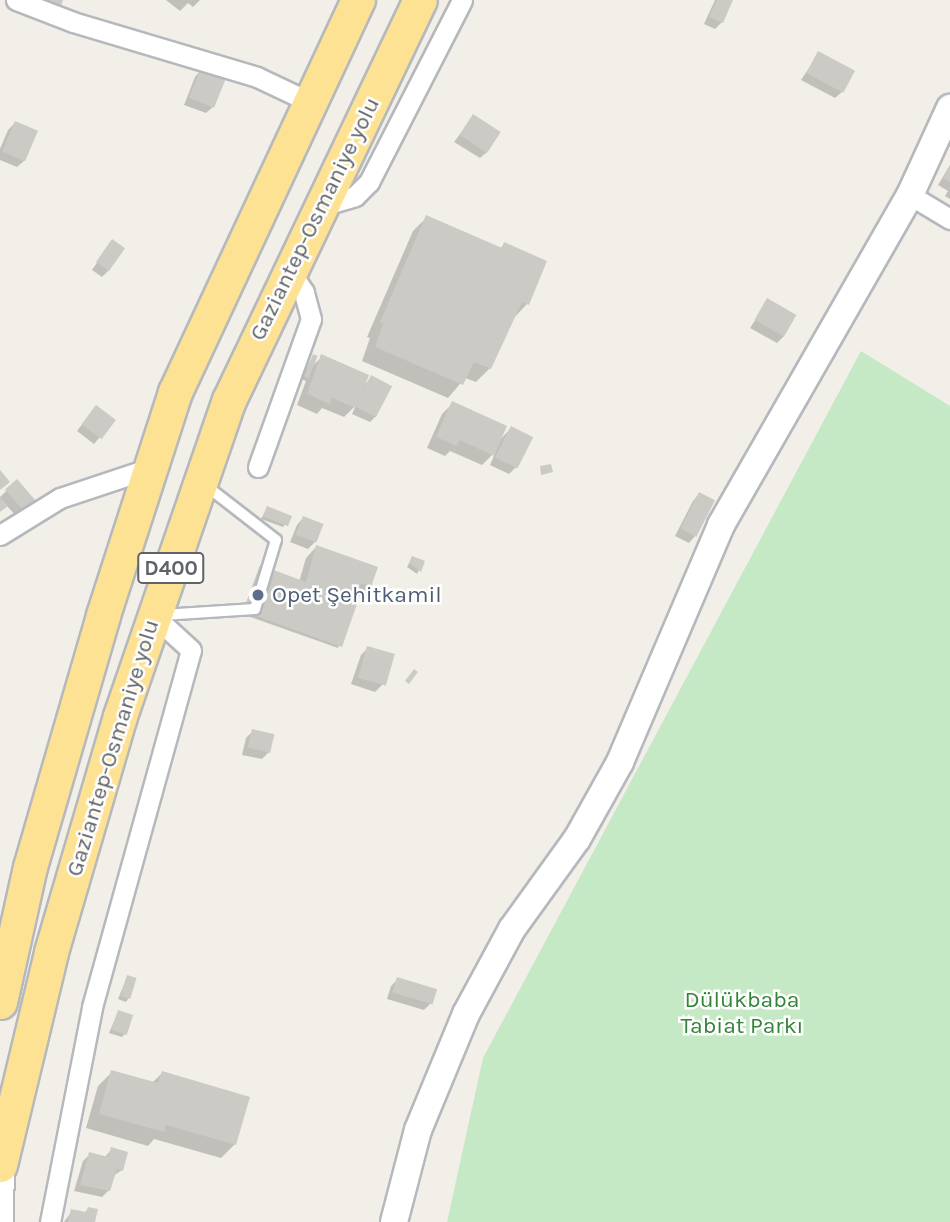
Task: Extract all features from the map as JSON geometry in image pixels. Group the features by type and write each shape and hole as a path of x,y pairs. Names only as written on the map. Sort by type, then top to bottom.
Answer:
{"highway":[{"name":"Gaziantep-Osmaniye yolu","path":"0,1002 30,867 103,615 175,392 358,0"},
{"name":"Gaziantep-Osmaniye yolu","path":"1,1162 51,952 120,716 229,400 420,0"}],"street":[{"path":"16,0 73,22 257,77 310,102"},
{"path":"321,206 355,196 369,181 462,0"},
{"path":"394,1222 418,1130 466,1014 512,929 576,839 620,762 721,525 910,195 950,108"},
{"path":"910,195 950,219"},
{"path":"258,467 311,319 304,292 290,271"},
{"path":"0,535 60,498 150,468"},
{"path":"50,1222 92,1007 191,650 154,616"},
{"path":"0,1222 1,1162"}],"lane":[{"path":"154,616 255,608 275,540 200,482"}],"green space":[{"name":"Dülükbaba Tabiat Parkı","path":"861,351 950,406 950,1222 447,1222 483,1058"}],"building":[{"path":"34,0 63,0 59,11"},
{"path":"717,0 733,0 723,23 709,17"},
{"path":"818,51 855,71 843,93 806,73"},
{"path":"201,68 226,78 214,108 189,98"},
{"path":"473,114 501,132 487,153 459,135"},
{"path":"15,121 38,131 25,161 2,151"},
{"path":"950,166 950,182 943,178"},
{"path":"426,215 502,248 504,242 547,261 529,305 522,302 491,369 474,362 463,385 375,347 383,324 380,322"},
{"path":"112,239 125,248 109,271 96,262"},
{"path":"767,298 796,315 784,337 754,320"},
{"path":"313,354 318,356 309,378 304,376"},
{"path":"321,354 369,375 356,408 332,398 329,404 307,394"},
{"path":"371,375 392,386 376,417 355,406"},
{"path":"452,401 507,426 494,456 460,440 457,446 436,437"},
{"path":"96,405 116,420 102,439 82,424"},
{"path":"511,426 533,437 517,469 495,457"},
{"path":"551,464 553,472 541,475 540,466"},
{"path":"0,470 10,482 0,490"},
{"path":"17,479 38,503 26,514 5,489"},
{"path":"699,492 715,500 696,537 680,529"},
{"path":"0,497 8,506 0,512"},
{"path":"267,506 292,516 288,526 263,516"},
{"path":"303,516 324,524 316,543 296,535"},
{"path":"316,545 378,567 371,587 361,583 355,600 358,601 342,647 243,611 260,565 306,582"},
{"path":"412,556 425,561 421,572 409,563"},
{"path":"367,646 395,654 386,686 358,678"},
{"path":"414,669 418,672 409,684 405,681"},
{"path":"252,729 274,734 270,753 248,748"},
{"path":"127,975 137,978 130,999 121,996"},
{"path":"397,977 437,989 432,1005 392,992"},
{"path":"118,1010 133,1015 127,1035 112,1030"},
{"path":"111,1070 158,1083 162,1071 250,1097 236,1145 166,1125 164,1132 99,1114"},
{"path":"111,1147 128,1152 123,1171 117,1169 110,1191 80,1185 89,1152 108,1157"},
{"path":"88,1207 98,1209 95,1222 68,1222 71,1209 86,1212"}],"place":[{"name":"Opet Şehitkamil","path":"258,595"}]}
